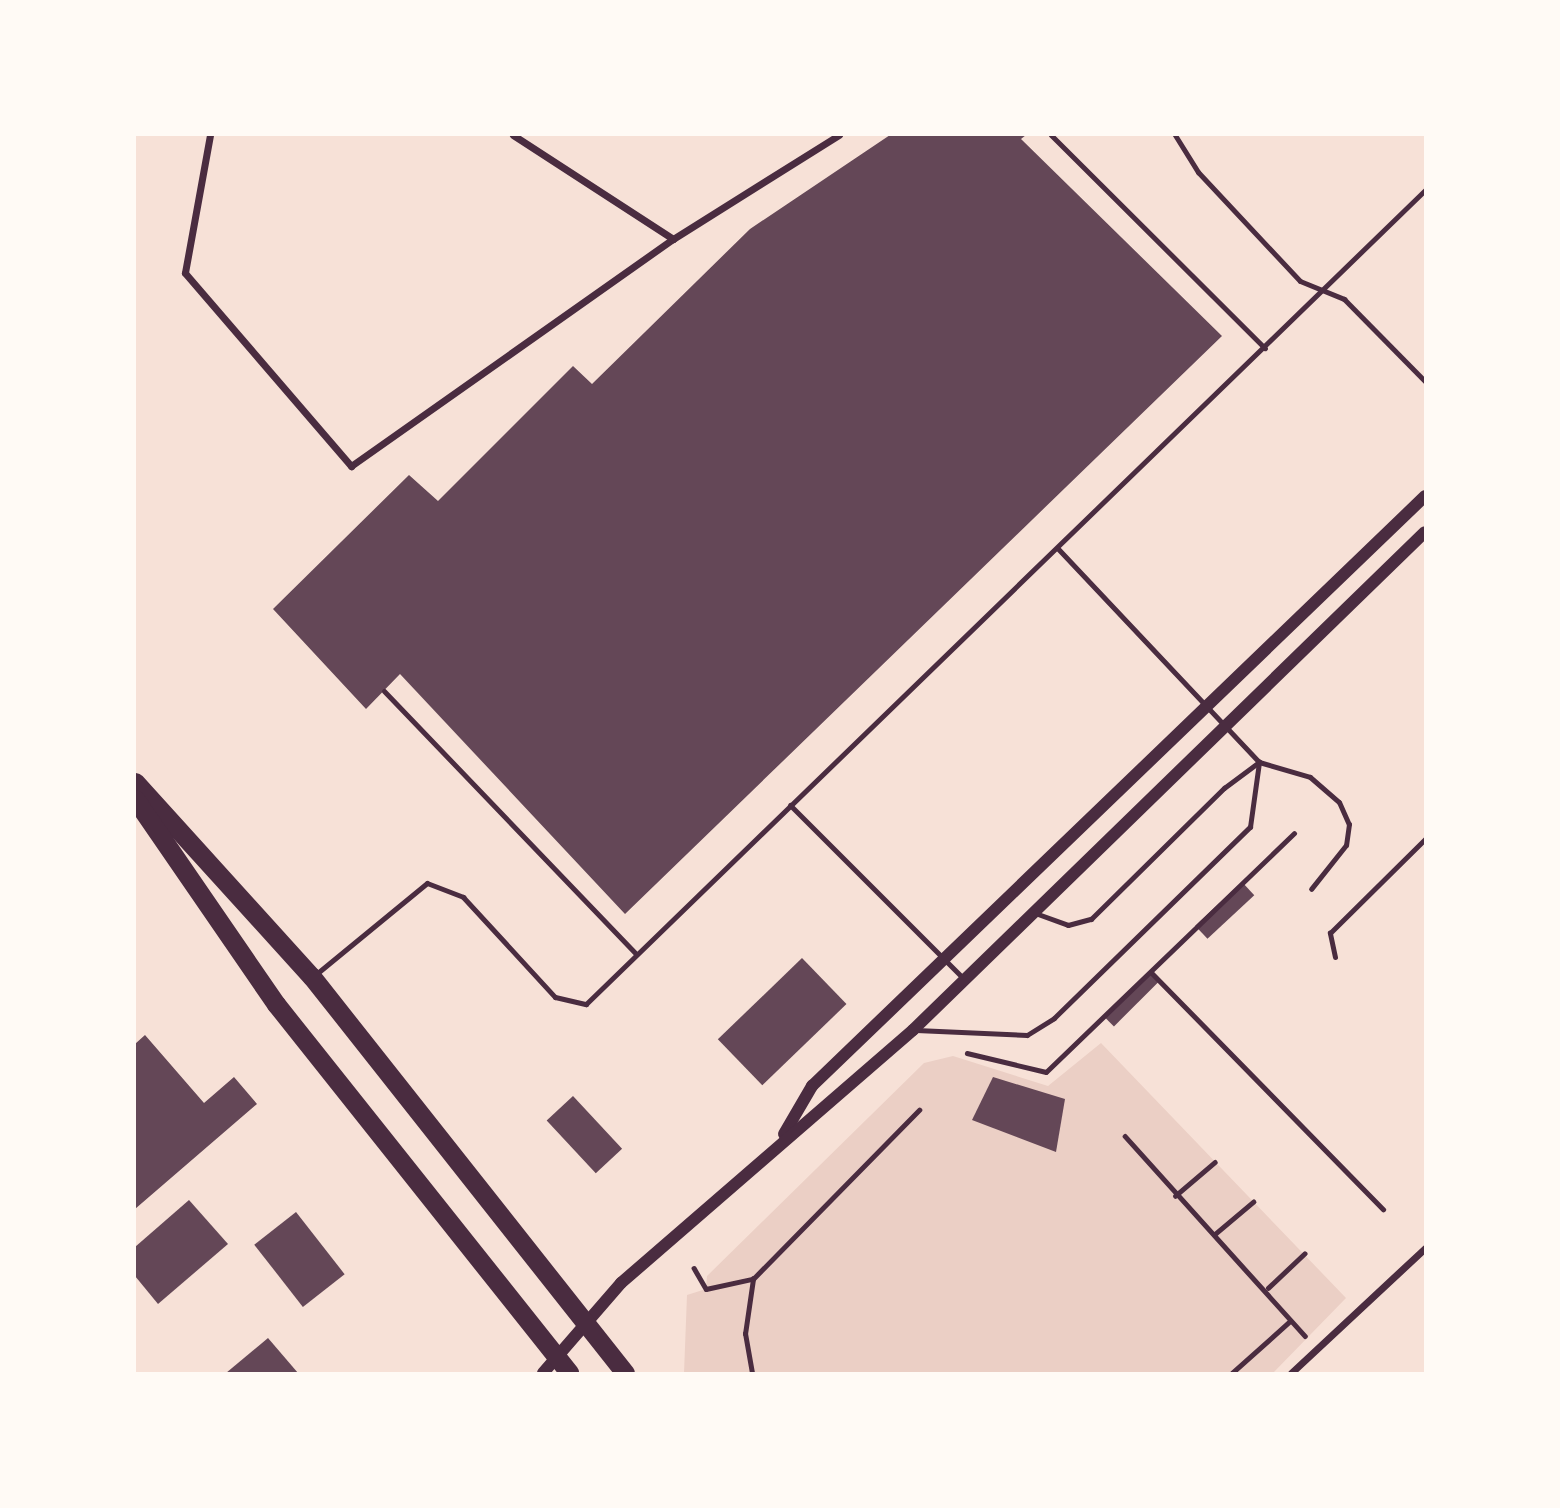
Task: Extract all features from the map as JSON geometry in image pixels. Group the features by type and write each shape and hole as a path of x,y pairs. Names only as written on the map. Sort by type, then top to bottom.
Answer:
{"highway":[{"path":"135,782 312,977 625,1373"},
{"path":"135,799 276,1004 563,1366"}],"street":[{"path":"210,135 185,273 351,466 673,239 839,135"},
{"path":"513,135 673,239"},
{"path":"778,1142 812,1086 942,957 1425,496"},
{"path":"543,1373 563,1366 585,1325 621,1283 778,1142 913,1030 1032,911 1229,728 1425,532"},
{"path":"1291,1373 1317,1345 1425,1248"}],"lane":[{"path":"1051,135 1243,322 1265,348"},
{"path":"1175,135 1198,172 1300,281 1345,299 1425,381"},
{"path":"312,977 427,883 463,897 569,1005 586,1004 602,992 636,954 1058,549 1425,190"},
{"path":"1058,549 1204,707 1229,728 1259,762 1310,777 1339,802 1349,824 1346,845 1311,889"},
{"path":"384,691 636,954"},
{"path":"1032,911 1068,925 1091,919 1224,788 1259,762"},
{"path":"913,1030 1002,1037 1027,1035 1054,1018 1250,827 1259,762"},
{"path":"790,805 963,978"},
{"path":"1335,957 1331,933 1425,839"}],"path":[{"path":"1151,972 1383,1209"},
{"path":"694,1268 706,1289 753,1279 919,1110"},
{"path":"1125,1136 1175,1196 1268,1288 1289,1322 1317,1345"},
{"path":"1175,1196 1214,1162"},
{"path":"1215,1234 1253,1202"},
{"path":"1268,1288 1304,1254"},
{"path":"752,1373 745,1334 753,1279"},
{"path":"1232,1373 1289,1322"}],"shaded area":[{"path":"1101,1043 1346,1298 1273,1373 684,1373 687,1295 706,1289 707,1276 924,1063 953,1056 1048,1086"}],"building":[{"path":"890,135 1026,135 1021,139 1222,336 625,914 400,674 366,709 273,609 409,475 438,501 573,366 592,384 750,229"},
{"path":"1242,882 1254,895 1207,939 1195,926"},
{"path":"802,958 846,1004 762,1085 718,1039"},
{"path":"1150,972 1159,981 1114,1026 1105,1017"},
{"path":"145,1035 204,1103 234,1077 257,1104 135,1209 135,1044"},
{"path":"993,1077 1065,1099 1056,1152 972,1120"},
{"path":"573,1096 622,1149 596,1173 547,1121"},
{"path":"189,1200 228,1244 158,1304 135,1276 135,1247"},
{"path":"296,1212 345,1274 303,1307 254,1245"},
{"path":"268,1338 298,1373 226,1373"}]}
